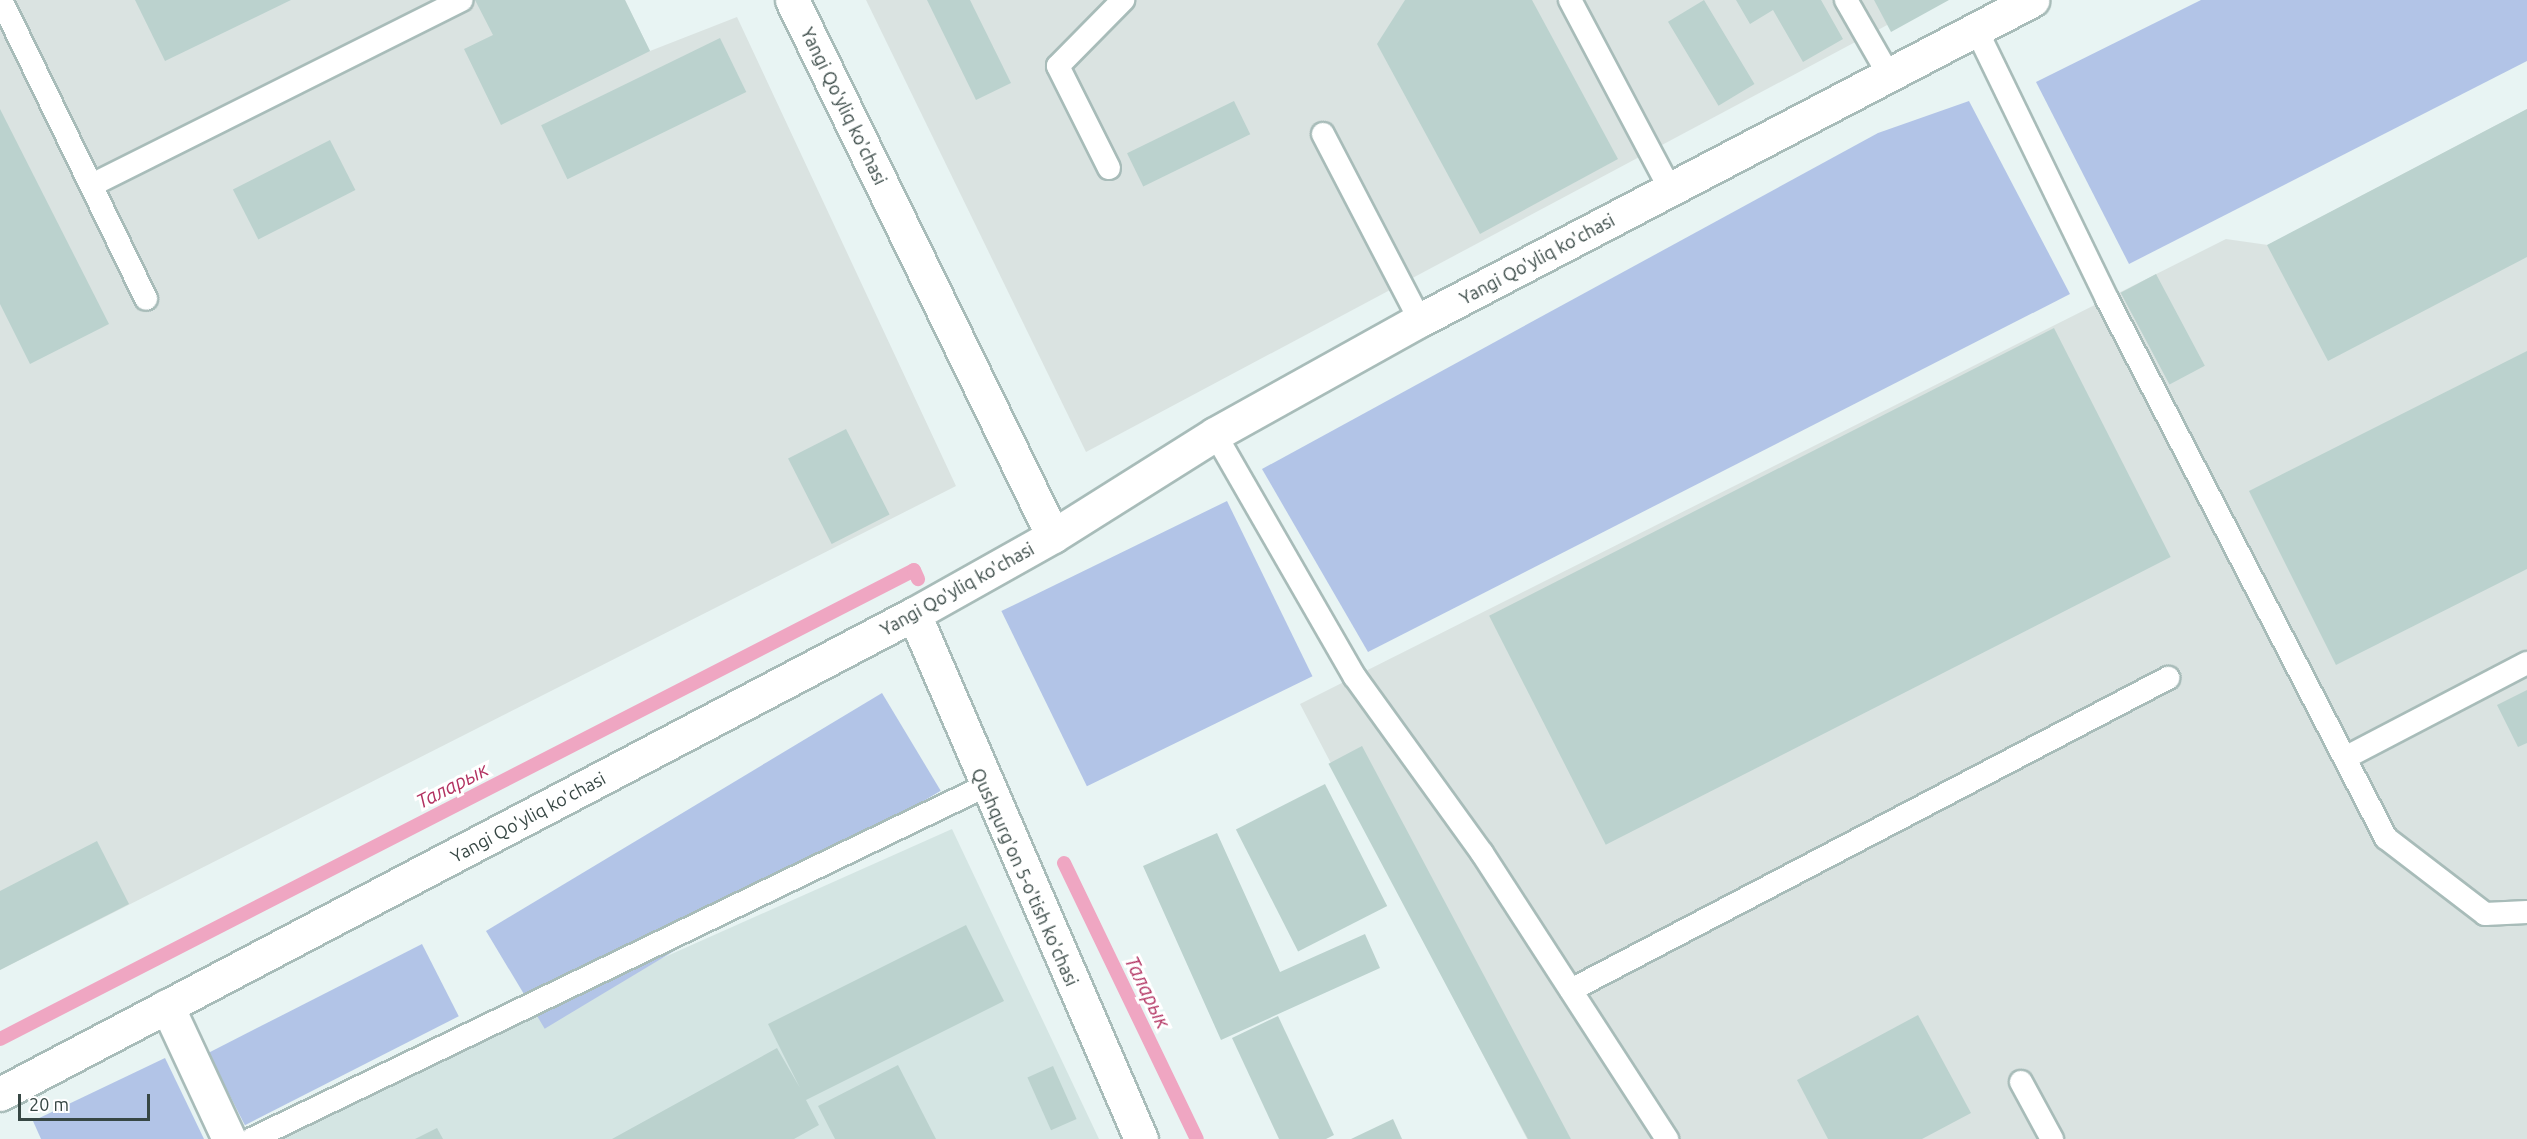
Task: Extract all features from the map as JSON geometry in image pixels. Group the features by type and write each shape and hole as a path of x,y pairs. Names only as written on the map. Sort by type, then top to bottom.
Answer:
{"street":[{"name":"Yangi Qo'yliq ko'chasi","path":"792,0 1053,536"},
{"name":"Yangi Qo'yliq ko'chasi","path":"0,1094 914,614 1053,536 1215,434 1420,320 2032,0"},
{"name":"Qushqurg'on 5-o'tish ko'chasi","path":"914,614 985,786 1141,1139"},
{"path":"167,1006 229,1139"}],"lane":[{"path":"1,0 94,184 146,298"},
{"path":"94,184 461,0"},
{"path":"1109,168 1058,66 1123,0"},
{"path":"1570,0 1670,189"},
{"path":"1846,0 1889,75"},
{"path":"1976,29 2107,299 2386,838 2485,914 2527,912"},
{"path":"1323,134 1420,320"},
{"path":"1215,434 1355,677 1482,853 1667,1139"},
{"path":"2345,758 2527,663"},
{"path":"1571,990 2168,678"},
{"path":"252,1139 985,786"},
{"path":"2021,1082 2052,1139"}],"shaded area":[{"path":"0,0 625,0 650,51 737,17 956,486 0,970"},
{"path":"866,0 1934,0 1086,452"},
{"path":"2201,0 2527,0 2527,61 2129,264 2036,82"},
{"path":"1969,101 2070,294 1368,652 1262,469 1878,133"},
{"path":"2527,109 2527,1139 1527,1139 1300,704 2226,239 2268,245"},
{"path":"1227,501 1312,676 1087,786 1001,611"},
{"path":"882,693 941,791 545,1029 486,931"},
{"path":"952,829 1099,1139 277,1139 398,1076"},
{"path":"422,944 459,1016 245,1125 208,1053"},
{"path":"165,1058 204,1139 41,1139 33,1121"}],"building":[{"path":"135,0 291,0 165,61"},
{"path":"475,0 625,0 650,51 501,125 464,49 493,35"},
{"path":"927,0 970,0 1011,83 976,100"},
{"path":"1405,0 1532,0 1618,159 1480,234 1377,44"},
{"path":"1704,0 1754,84 1718,106 1668,22"},
{"path":"1736,0 1821,0 1843,39 1803,62 1773,10 1750,24"},
{"path":"1874,0 1949,0 1891,32"},
{"path":"720,38 746,92 567,179 541,125"},
{"path":"1234,101 1250,134 1143,186 1127,153"},
{"path":"0,109 109,324 30,364 0,304"},
{"path":"2527,109 2527,257 2328,361 2267,245"},
{"path":"330,140 355,190 258,239 233,189"},
{"path":"2156,274 2205,366 2170,385 2121,293"},
{"path":"2054,328 2171,557 1606,845 1489,616"},
{"path":"2527,351 2527,569 2336,665 2249,491"},
{"path":"846,429 890,515 832,544 788,459"},
{"path":"2527,690 2527,743 2518,747 2497,705"},
{"path":"1362,746 1571,1139 1528,1139 1328,764"},
{"path":"1325,784 1387,906 1298,951 1236,829"},
{"path":"1217,833 1280,972 1365,934 1380,968 1221,1040 1143,866"},
{"path":"97,841 129,904 0,970 0,891"},
{"path":"966,925 1004,1001 806,1100 819,1125 794,1139 612,1139 777,1048 800,1088 768,1024"},
{"path":"1918,1015 1971,1113 1922,1139 1828,1139 1797,1080"},
{"path":"1278,1016 1334,1135 1326,1139 1279,1139 1232,1038"},
{"path":"898,1065 936,1139 835,1139 818,1106"},
{"path":"1053,1066 1077,1119 1051,1130 1027,1077"},
{"path":"1393,1119 1402,1139 1351,1139"},
{"path":"437,1128 443,1139 415,1139"}],"waterway":[{"name":"Таларык","path":"0,1039 914,570 918,579"},
{"name":"Таларык","path":"1064,863 1197,1139"}]}
